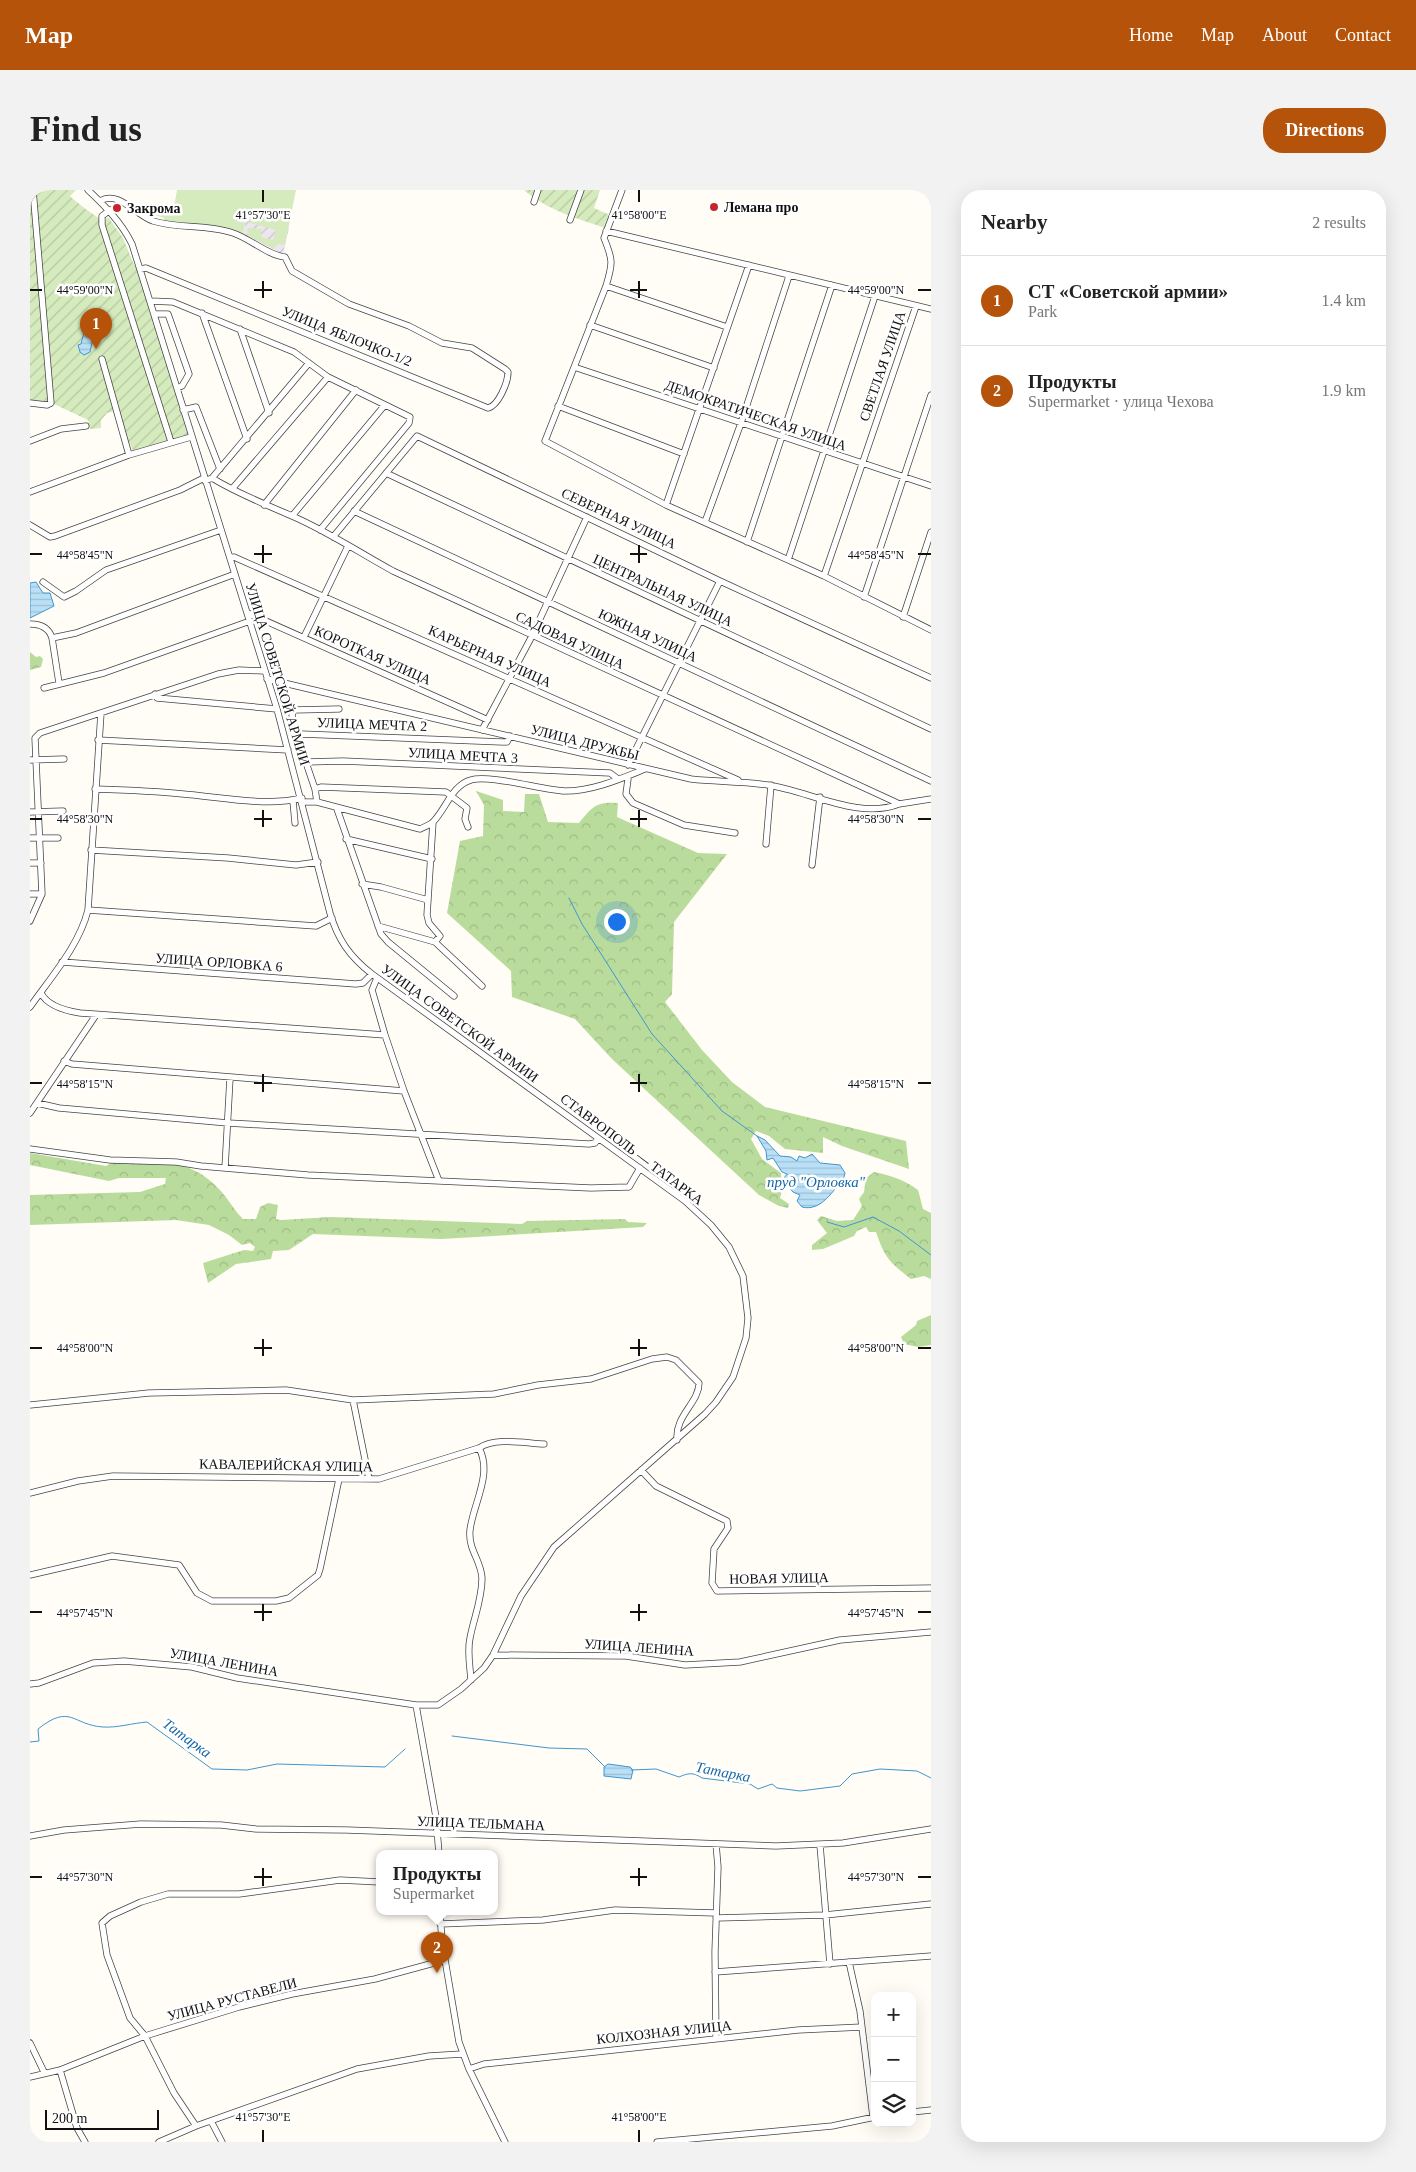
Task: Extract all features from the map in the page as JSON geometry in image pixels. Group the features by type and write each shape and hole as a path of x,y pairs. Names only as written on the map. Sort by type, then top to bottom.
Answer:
{"street":[{"path":"30,403 47,405 51,403 33,190"},
{"name":"УЛИЦА СОВЕТСКОЙ АРМИИ","path":"88,190 110,210 125,230 151,301 191,437 277,709 332,918 344,948 357,962 375,976 536,1094"},
{"path":"534,202 538,190"},
{"path":"570,220 581,190"},
{"path":"622,190 604,238 610,250 612,261 606,286 545,441 666,505 824,576 931,630"},
{"name":"УЛИЦА ЯБЛОЧКО-1/2","path":"100,201 106,197 116,197 138,214 153,221 232,232 277,256 285,257 292,271 349,304 409,326 442,343 472,348 505,369 508,372 507,380 494,404 488,408 146,268 140,269"},
{"path":"110,210 102,216 102,225 171,442"},
{"path":"606,231 931,309"},
{"path":"666,505 749,265"},
{"path":"705,522 741,424 789,276"},
{"path":"747,542 783,438 832,285"},
{"path":"606,286 727,327"},
{"path":"788,560 875,296"},
{"path":"151,301 173,302 294,352 328,377 384,406 410,417 410,420 320,530"},
{"name":"СВЕТЛАЯ УЛИЦА","path":"824,576 916,306"},
{"path":"202,313 247,439"},
{"path":"155,314 168,314 189,374 182,386 177,388"},
{"path":"590,325 714,368"},
{"path":"240,329 269,413"},
{"path":"102,359 129,455"},
{"path":"30,525 50,537 56,536 205,479 212,478 269,413 309,363"},
{"name":"ДЕМОКРАТИЧЕСКАЯ УЛИЦА","path":"574,367 931,486"},
{"path":"232,490 328,377"},
{"path":"264,505 356,390"},
{"path":"864,597 931,395"},
{"path":"292,516 384,406"},
{"path":"558,406 684,454"},
{"path":"183,410 196,407 220,469"},
{"path":"30,441 60,429 86,426"},
{"name":"СЕВЕРНАЯ УЛИЦА","path":"333,537 417,436 720,581 931,678"},
{"path":"30,492 129,455 191,437"},
{"name":"ЦЕНТРАЛЬНАЯ УЛИЦА","path":"386,473 931,729"},
{"name":"САДОВАЯ УЛИЦА","path":"212,478 232,490 320,530 393,571 899,804"},
{"name":"ЮЖНАЯ УЛИЦА","path":"354,511 931,780"},
{"path":"482,730 532,636 566,558 587,517"},
{"path":"43,582 64,597 76,592 106,570 221,530"},
{"path":"903,617 931,532"},
{"path":"304,638 348,546"},
{"name":"КАРЬЕРНАЯ УЛИЦА","path":"230,558 234,557 740,781"},
{"path":"52,638 76,633 235,574"},
{"path":"628,765 720,581"},
{"name":"КОРОТКАЯ УЛИЦА","path":"248,613 488,720"},
{"path":"44,688 104,673 250,622"},
{"path":"30,624 38,624 46,628 52,638 60,683"},
{"path":"30,921 42,894 37,786 33,760 36,738 40,733 218,674 239,670 265,672"},
{"name":"УЛИЦА ДРУЖБЫ","path":"267,680 645,769 707,781 740,781 771,785 867,809 888,808 899,804"},
{"path":"156,694 157,698 277,709"},
{"path":"298,736 292,716 293,710 339,709"},
{"path":"30,1007 42,993 82,931 88,910 101,713"},
{"name":"УЛИЦА МЕЧТА 2","path":"317,802 315,789 298,736 304,734 507,742 510,736"},
{"path":"98,740 288,750"},
{"path":"33,760 64,758"},
{"name":"УЛИЦА МЕЧТА 3","path":"306,762 327,761 610,773 618,778"},
{"path":"95,789 173,793 250,800 302,800 317,802 337,809 420,829 433,822 450,797 470,780 483,778 564,790 592,788 645,769"},
{"path":"626,777 628,779 626,794 633,803 684,826 735,833"},
{"path":"766,844 771,785"},
{"path":"30,786 37,786"},
{"path":"315,789 321,787 446,792 450,797 467,808 465,819 468,827"},
{"path":"812,865 820,797"},
{"path":"899,804 931,799"},
{"path":"293,801 295,823"},
{"path":"337,809 378,926 388,942 454,996"},
{"path":"30,812 63,812"},
{"path":"433,822 427,920 440,936 435,942"},
{"path":"30,838 58,838"},
{"path":"346,839 432,859"},
{"path":"91,850 228,858 296,865 318,862"},
{"path":"30,863 41,863"},
{"path":"362,884 381,887 428,900"},
{"path":"30,894 42,894"},
{"path":"88,910 316,926 332,918"},
{"path":"378,926 435,942 482,986"},
{"name":"УЛИЦА ОРЛОВКА 6","path":"62,962 225,975 363,983"},
{"path":"372,990 363,983 375,976"},
{"path":"375,976 372,990 385,1035 404,1091 439,1181"},
{"path":"42,993 44,998 58,1008 71,1012 385,1035"},
{"path":"30,1114 96,1015"},
{"path":"64,1061 72,1064 230,1078 404,1091"},
{"path":"226,1168 230,1078"},
{"name":"СТАВРОПОЛЬ — ТАТАРКА","path":"536,1094 685,1201 711,1225 729,1247 743,1276 748,1318 746,1338 738,1365 716,1402 677,1440 641,1470"},
{"path":"37,1103 60,1108 228,1123 589,1144 594,1143 598,1139"},
{"path":"30,1149 110,1160 176,1162 226,1168 439,1181 623,1188 629,1186 634,1181 640,1168"},
{"path":"30,1405 149,1393 286,1390 353,1400 494,1394 538,1385 591,1379 652,1359 671,1357 696,1379 699,1387 680,1419 677,1440"},
{"path":"353,1400 369,1479"},
{"name":"КАВАЛЕРИЙСКАЯ УЛИЦА","path":"30,1493 78,1481 113,1476 369,1479 388,1477 490,1443 544,1444"},
{"path":"471,1680 468,1650 481,1594 480,1566 472,1553 470,1536 482,1483 483,1461 479,1448"},
{"name":"НОВАЯ УЛИЦА","path":"641,1470 656,1486 727,1521 728,1528 714,1549 712,1583 717,1591 931,1588"},
{"name":"УЛИЦА ЛЕНИНА","path":"30,1684 39,1683 93,1663 124,1660 192,1667 237,1678 416,1705 438,1705 484,1668 493,1655 518,1602 545,1557 561,1538 641,1470"},
{"path":"30,1575 112,1556 179,1565 197,1593 212,1601 282,1601 296,1594 318,1575 325,1553 339,1479"},
{"name":"УЛИЦА ЛЕНИНА","path":"493,1655 626,1656 679,1664 723,1664 840,1640 931,1632"},
{"path":"416,1705 438,1834 439,1850"},
{"name":"УЛИЦА ТЕЛЬМАНА","path":"30,1836 64,1830 140,1824 221,1825 256,1829 292,1828 716,1844 820,1845 891,1836 931,1828"},
{"path":"716,1844 718,1867 715,1972 716,2039"},
{"path":"820,1845 830,1964"},
{"path":"196,2126 174,2093 145,2036 126,2009 107,1955 102,1923 110,1916 152,1898 168,1894 239,1894 340,1880 376,1882"},
{"path":"440,1924 543,1920 614,1910 716,1916 825,1916 931,1904"},
{"path":"440,1915 445,1960 462,2054 505,2142"},
{"path":"715,1972 931,1956"},
{"name":"УЛИЦА РУСТАВЕЛИ","path":"30,2077 44,2072 60,2070 145,2036 283,1996 375,1978 445,1960"},
{"path":"849,1962 862,2027 871,2094"},
{"name":"КОЛХОЗНАЯ УЛИЦА","path":"468,2069 484,2064 798,2030 862,2027"},
{"path":"30,2043 44,2072"},
{"path":"159,2142 196,2126 357,2069 429,2056 462,2054"},
{"path":"60,2070 77,2128 85,2142"},
{"path":"916,2112 931,2110"},
{"path":"657,2142 832,2126 871,2118"},
{"path":"211,2121 222,2142"}],"shaded area":[{"path":"237,213 281,224 289,228 283,254 243,234 245,224 235,221"}],"green space":[{"path":"30,190 76,190 70,196 104,221 108,217 123,238 134,265 137,266 189,436 133,451 115,411 107,413 101,420 101,428 90,429 88,420 54,404 30,402"},
{"path":"177,190 296,190 285,245 276,244 274,249 247,235 248,228 262,229 261,237 273,240 276,230 250,223 250,216 237,213 235,221 245,223 243,234 164,221 164,218 149,213 150,208 156,209 155,212 173,213"},
{"path":"524,190 600,190 594,208 610,215 605,228 552,208"},
{"path":"30,652 36,657 40,656 43,659 41,667 30,670"},
{"path":"476,791 503,800 503,811 524,812 525,794 539,794 548,822 579,823 595,806 604,803 618,803 617,817 698,853 727,854 674,922 672,994 665,1002 702,1050 732,1082 765,1107 906,1141 909,1169 842,1146 823,1137 823,1153 785,1149 769,1136 756,1131 751,1139 762,1159 781,1173 782,1191 780,1198 789,1204 788,1208 779,1206 759,1195 612,1059 575,1019 512,997 511,971 447,913 460,841 483,836 484,805"},
{"path":"30,1153 106,1166 115,1161 158,1162 184,1166 207,1178 222,1192 243,1219 256,1219 260,1207 268,1203 278,1205 276,1219 281,1220 331,1217 522,1224 527,1221 625,1219 628,1222 647,1223 643,1227 441,1239 313,1234 289,1250 273,1251 271,1259 236,1264 208,1283 203,1263 244,1250 253,1251 255,1247 250,1243 242,1245 229,1235 209,1225 176,1220 30,1225 30,1195 140,1192 165,1184 166,1178 119,1178 109,1181 30,1165"},
{"path":"874,1172 897,1178 918,1190 923,1209 931,1213 931,1279 924,1276 911,1279 893,1264 885,1254 876,1232 869,1232 866,1227 857,1231 854,1236 823,1249 812,1250 812,1245 827,1233 817,1220 821,1216 837,1221 853,1220 862,1206 859,1199 864,1192 866,1178"},
{"path":"931,1315 931,1345 918,1347 904,1344 901,1337 916,1325 917,1321"}],"water":[{"path":"84,332 88,332 93,338 90,352 84,355 80,352 78,345 81,344"},
{"path":"36,582 43,593 50,593 54,606 30,618 30,583"},
{"name":"пруд \"Орловка\"","path":"757,1136 765,1140 780,1156 791,1157 797,1161 799,1156 805,1158 812,1154 820,1163 840,1165 845,1173 844,1177 831,1194 821,1203 809,1208 802,1207 797,1201 800,1195 793,1192 788,1186 785,1187 784,1178 787,1174 782,1172 773,1158 767,1160 766,1151"},
{"path":"608,1764 630,1767 633,1770 631,1779 604,1776 604,1767"}],"waterway":[{"path":"569,898 582,924 652,1034 722,1111 757,1136"},
{"path":"827,1222 844,1227 873,1217 899,1231 931,1255"},
{"name":"Татарка","path":"30,1742 39,1741 38,1729 49,1721 65,1716 103,1727 147,1722 212,1769 247,1770 277,1764 385,1767 405,1749"},
{"name":"Татарка","path":"452,1736 549,1748 587,1749 605,1767"},
{"name":"Татарка","path":"631,1770 656,1769 679,1777 693,1774 702,1778 750,1784 758,1789 772,1784 777,1788 800,1791 840,1786 852,1774 880,1769 917,1771 931,1778"}],"place":[{"name":"Лемана про","path":"714,207"},
{"name":"Закрома","path":"117,208"},
{"name":"СТ «Советской армии»","path":"96,349"},
{"name":"Продукты","path":"437,1973"}]}
